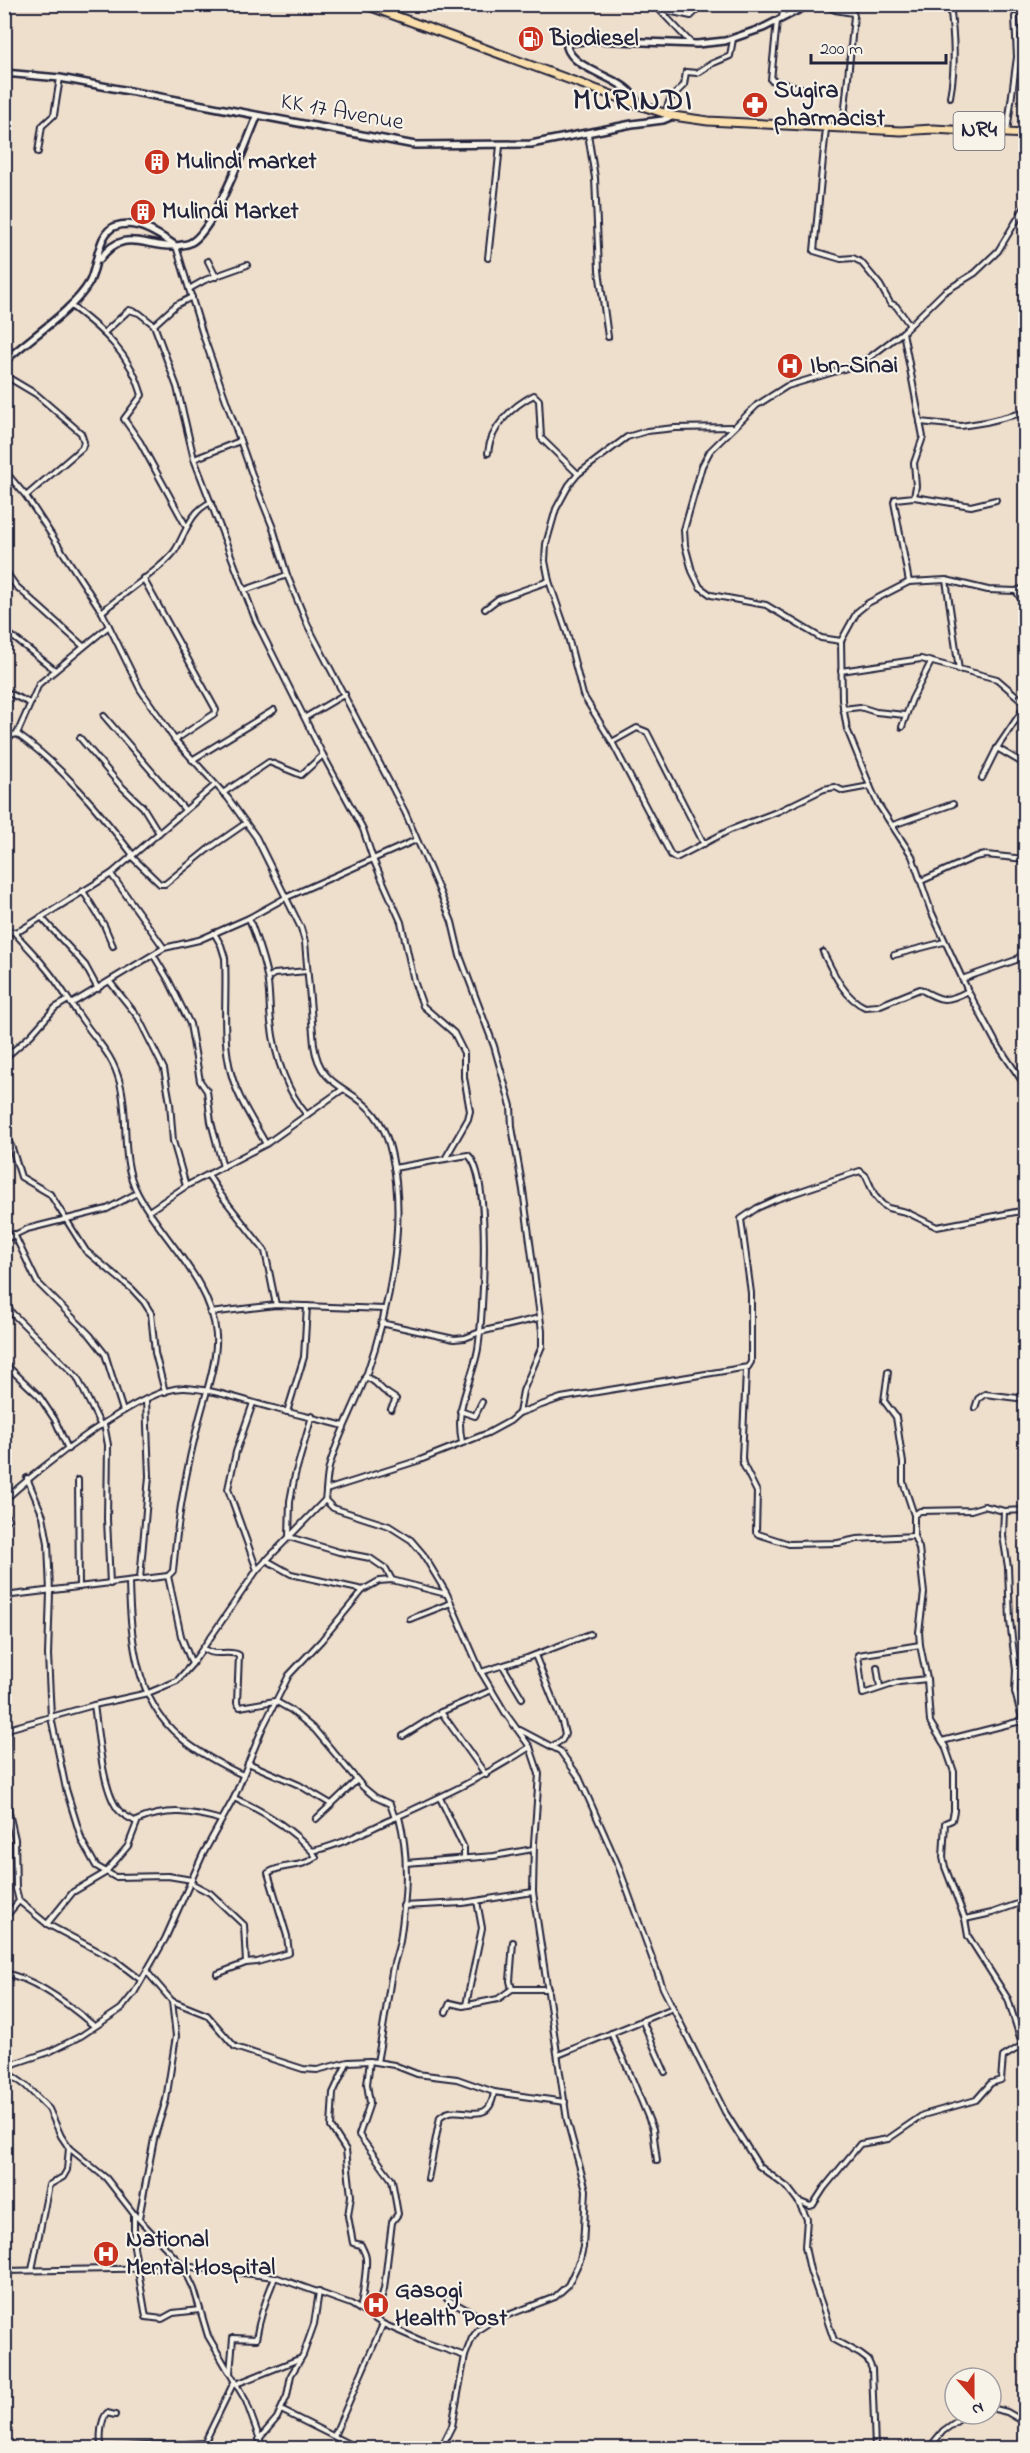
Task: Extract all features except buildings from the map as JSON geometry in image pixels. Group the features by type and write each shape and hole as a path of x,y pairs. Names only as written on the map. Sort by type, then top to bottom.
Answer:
{"highway":[{"name":"NR4","path":"363,4 674,116 708,121 826,128 1026,134"}],"street":[{"path":"654,4 667,13 691,44"},
{"path":"667,13 670,4"},
{"path":"667,13 691,16 697,4"},
{"path":"785,4 780,20 771,80 805,89"},
{"path":"639,105 631,93 622,86 572,56 567,47 569,43 591,40 691,44 733,39 780,20 810,4"},
{"path":"823,4 835,10 853,13 854,16 843,128"},
{"path":"950,4 955,53 950,97"},
{"path":"1006,132 1017,57 1015,17"},
{"path":"1016,33 1026,28"},
{"path":"665,113 670,99 684,85 686,72 697,73 730,56 733,39"},
{"name":"KK 17 Avenue","path":"4,73 60,78 415,145 531,144 663,120 674,116"},
{"path":"38,152 42,126 54,115 60,78"},
{"path":"97,263 110,248 126,240 134,239 176,246 189,244 200,236 219,206 257,117"},
{"path":"826,128 814,251 841,259 853,258 861,262 880,285 886,298 896,306 909,324"},
{"path":"588,134 595,178 599,270 608,337"},
{"path":"488,258 500,146"},
{"path":"841,641 820,638 766,605 711,594 696,581 685,545 684,530 693,491 710,451 757,405 787,386 859,363 880,350 903,332 944,292 975,273 998,251 1026,206"},
{"path":"4,362 81,296 90,281 107,232 114,226 135,225 155,232 176,246 287,575 308,626 345,694 416,840 452,922 460,956 504,1076 511,1106 512,1127 523,1190 542,1346 523,1391 519,1413"},
{"path":"208,261 216,277"},
{"path":"189,289 205,280 247,265"},
{"path":"154,325 176,305 192,297"},
{"path":"70,306 105,332 130,364 142,395 123,419 140,442 186,526"},
{"path":"105,332 123,313 129,310 139,313 154,325 177,387 194,459 256,621 323,755 358,817 373,859 401,922 414,981 423,1006 454,1034 464,1053 464,1077 470,1112 445,1159"},
{"path":"903,332 922,437 914,463 916,486 914,497"},
{"path":"4,375 36,394 81,433 84,442 82,448 26,496"},
{"path":"488,453 490,436 517,406 534,395 539,400 541,438 578,474"},
{"path":"920,422 961,426 1026,412"},
{"path":"732,427 675,428 635,434 603,453 578,474 569,485 556,509 546,544 545,561 583,695 612,742 673,857 676,858 740,825 779,811 830,786 843,791 870,786"},
{"path":"194,459 240,441"},
{"path":"4,470 26,496 102,612 140,689 175,740 223,793 256,837 304,938 321,1071 367,1107 381,1124 394,1168 396,1196 394,1262 381,1323 365,1377 329,1466 325,1500 257,1570 192,1664 177,1681 148,1693 94,1705 5,1730"},
{"path":"909,582 894,502 899,497 914,497 970,506 996,500"},
{"path":"102,612 171,556 186,526 197,511 211,502"},
{"path":"4,568 16,586 83,646"},
{"path":"245,590 287,575"},
{"path":"143,578 216,710 214,714 175,740"},
{"path":"485,609 498,599 549,580"},
{"path":"946,580 959,670"},
{"path":"1026,587 1016,591 988,590 946,580 909,582 868,603 857,612 841,641 843,709 847,729 870,786 878,804 912,856 945,942 968,992 995,1041 1026,1087"},
{"path":"1016,591 1026,607"},
{"path":"17,734 35,688 109,626"},
{"path":"4,630 55,670"},
{"path":"842,671 912,659 997,680 1026,705 997,748 982,778"},
{"path":"902,727 905,715 931,662"},
{"path":"4,691 30,703"},
{"path":"306,717 345,694"},
{"path":"843,709 860,707 876,712 905,715"},
{"path":"192,760 274,710"},
{"path":"104,716 185,810"},
{"path":"612,742 637,728 647,732 704,844"},
{"path":"4,737 17,734 65,773 132,856 160,884 165,884 207,850 246,823"},
{"path":"80,738 120,785 143,807 159,832"},
{"path":"997,748 1026,765"},
{"path":"223,793 269,762 301,775 323,755"},
{"path":"4,931 14,932 111,874 215,784"},
{"path":"893,825 953,804"},
{"path":"4,1059 31,1035 55,1008 98,989 164,948 190,943 249,918 285,898 416,840"},
{"path":"921,881 975,857 996,855 1026,859"},
{"path":"111,874 164,948"},
{"path":"82,891 104,925 112,946"},
{"path":"41,917 85,965 98,989"},
{"path":"249,918 268,978 272,1025 283,1073 294,1099 308,1115"},
{"path":"4,1596 168,1576 173,1571 178,1516 197,1428 208,1391 216,1338 210,1313 192,1270 137,1193 127,1166 124,1114 117,1074 109,1053 69,1002 44,965 14,932"},
{"path":"214,933 225,958 226,1045 229,1066 246,1108 266,1144"},
{"path":"894,955 945,942"},
{"path":"962,979 1016,960 1026,950"},
{"path":"823,952 845,990 854,1000 866,1007 878,1006 920,989 932,997 949,1000 968,992"},
{"path":"154,956 190,1024 200,1081 207,1091 211,1122 223,1167"},
{"path":"268,978 274,974 308,971"},
{"path":"110,982 138,1017 164,1069 173,1142 186,1186"},
{"path":"149,1211 186,1186 266,1144 343,1089"},
{"path":"4,1133 12,1148 21,1177 50,1194 86,1251 132,1289 148,1307 155,1353 165,1392"},
{"path":"394,1168 468,1155 477,1166 483,1209 483,1280 478,1350 460,1411 462,1442"},
{"path":"326,1490 420,1460 488,1433 510,1421 519,1413 561,1398 748,1367 751,1362 751,1293 741,1219 757,1208 777,1199 860,1171 866,1176 875,1196 882,1204 888,1208 906,1212 937,1227 1026,1210"},
{"path":"208,1175 265,1251 276,1305"},
{"path":"4,1240 14,1234 107,1209 137,1193"},
{"path":"14,1234 37,1282 90,1335 105,1354 123,1411"},
{"path":"4,1302 12,1313 77,1377 102,1425 108,1445 107,1519 111,1584"},
{"path":"210,1313 276,1305 384,1309"},
{"path":"287,1412 305,1351 307,1306"},
{"path":"381,1323 454,1339 539,1318"},
{"path":"4,1363 39,1396 55,1420 68,1449"},
{"path":"746,1371 742,1458 757,1492 756,1532 758,1534 789,1544 838,1544 857,1539 914,1536"},
{"path":"798,2201 813,2205 860,2144 888,2139 923,2115 976,2100 991,2083 1001,2080 1003,2057 1024,2043 1008,1999 971,1944 965,1919 949,1882 943,1857 945,1823 952,1820 954,1772 942,1741 930,1722 927,1679 919,1632 924,1593 922,1567 914,1536 914,1515 903,1482 903,1463 896,1417 884,1401 888,1372"},
{"path":"365,1377 372,1378 396,1399 391,1409"},
{"path":"4,1501 27,1478 123,1411 165,1392 183,1388 208,1391 344,1426"},
{"path":"975,1407 978,1399 985,1394 1026,1399"},
{"path":"140,1579 149,1468 146,1400"},
{"path":"460,1411 475,1416 482,1402"},
{"path":"253,1403 236,1452 228,1489 257,1570"},
{"path":"289,1537 290,1501 312,1416"},
{"path":"27,1478 43,1516 46,1532 50,1592 48,1655 51,1717 66,1789 82,1841 93,1861 105,1873 115,1877 168,1876 192,1882 210,1893 244,1925 246,1963"},
{"path":"78,1480 79,1587"},
{"path":"325,1500 333,1508 399,1531 423,1554 447,1594 481,1672 506,1714 530,1747 539,1774 533,1892 571,2139 587,2199 580,2260 568,2285 555,2296 489,2322 472,2338 465,2356 452,2426 441,2448"},
{"path":"914,1515 920,1511 971,1510 984,1506 1004,1510 1026,1510"},
{"path":"4,1510 8,1519 4,1522"},
{"path":"942,1741 1024,1724 1014,1692 1016,1670 1003,1536 1004,1510"},
{"path":"289,1537 339,1552 370,1558 386,1569 392,1580"},
{"path":"266,1560 291,1574 363,1590"},
{"path":"168,1576 181,1636 192,1664"},
{"path":"263,2448 246,2401 208,2336 183,2266 134,2214 106,2178 69,2148 49,2109 5,2070 16,2062 48,2052 81,2036 120,2009 134,1993 192,1882 202,1854 234,1798 275,1701 289,1675 321,1641 363,1590 379,1581 392,1580 447,1594"},
{"path":"129,1581 129,1613 135,1653 142,1681 160,1714 180,1738 243,1775"},
{"path":"410,1619 451,1603"},
{"path":"481,1672 591,1634"},
{"path":"920,1645 858,1655 863,1694 880,1687 927,1679"},
{"path":"203,1648 211,1653 239,1655 237,1703 240,1707 275,1701 291,1710 315,1730 357,1780 375,1797 390,1804 397,1818 405,1842 406,1863 400,1943 392,1968 386,2017 376,2062"},
{"path":"535,1655 565,1734 562,1740 551,1747"},
{"path":"503,1666 522,1698"},
{"path":"877,1667 880,1687"},
{"path":"4,1689 7,1711 5,1788 15,1839 16,1889 19,1901 47,1924 115,1960 141,1980"},
{"path":"403,1736 441,1712 492,1690"},
{"path":"94,1705 113,1801 121,1812 136,1822"},
{"path":"441,1712 486,1775"},
{"path":"519,1730 560,1752 567,1759 588,1797 618,1865 647,1948 673,2008 725,2112 759,2166 788,2188 807,2219 805,2247 810,2270 831,2332 838,2343 860,2354 872,2369 875,2448"},
{"path":"312,1851 345,1840 440,1798 486,1775 530,1747"},
{"path":"248,1763 299,1785 331,1804"},
{"path":"316,1819 357,1780"},
{"path":"217,1974 246,1963 289,1953 287,1936 268,1873 279,1868 309,1863 316,1857 295,1833 259,1809 234,1798"},
{"path":"440,1798 464,1848 464,1857"},
{"path":"47,1924 73,1892 105,1873 128,1846 136,1822 168,1812 191,1811 221,1820"},
{"path":"406,1863 494,1856 534,1849"},
{"path":"403,1906 477,1901 533,1892"},
{"path":"4,1919 19,1901"},
{"path":"466,2005 482,1928 477,1901"},
{"path":"965,1919 992,1913 1026,1901"},
{"path":"512,1989 510,1981 513,1942"},
{"path":"147,1972 172,2001 207,2015 235,2047 264,2058 311,2070 348,2062 370,2061 394,2065 417,2074 457,2079 494,2092 565,2102"},
{"path":"4,1973 17,1976 58,1998 74,2008 94,2026"},
{"path":"446,2012 450,2003 466,2005 504,1997 512,1989 548,1989"},
{"path":"139,2219 175,2049 176,2023 172,2001"},
{"path":"558,2055 673,2008"},
{"path":"642,2020 665,2072"},
{"path":"610,2033 653,2129 657,2161"},
{"path":"370,2061 367,2085 370,2103 359,2135 392,2180 398,2214 392,2222 388,2239 384,2289 375,2319"},
{"path":"348,2062 333,2093 331,2127 346,2150 351,2196 348,2216 353,2243 361,2245 366,2256 360,2309"},
{"path":"428,2179 440,2117 448,2112 488,2110 492,2105 494,2092"},
{"path":"32,2270 49,2185 63,2177 67,2170 69,2148"},
{"path":"134,2214 134,2247 146,2317 162,2319 173,2313 200,2310"},
{"path":"4,2271 183,2266 275,2277 360,2309 382,2324 440,2349 465,2356"},
{"path":"230,2374 233,2338 256,2339 261,2308 266,2304 275,2277"},
{"path":"258,2439 277,2418 281,2410 289,2390 291,2375 314,2324 319,2292"},
{"path":"447,2299 489,2322"},
{"path":"334,2436 382,2324"},
{"path":"202,2448 235,2383 300,2359"},
{"path":"281,2410 357,2448"},
{"path":"1003,2411 1026,2423"},
{"path":"115,2415 107,2413 104,2416 100,2441 106,2448 205,2444"},
{"path":"929,2448 951,2426"}],"place":[{"name":"Biodiesel","path":"531,39"},
{"name":"Sugira pharmacist","path":"755,105"},
{"name":"Mulindi market","path":"157,162"},
{"name":"Mulindi Market","path":"143,212"},
{"name":"Ibn-Sinai","path":"790,366"},
{"name":"National Mental Hospital","path":"106,2254"},
{"name":"Gasogi Health Post","path":"376,2305"}],"district":[{"name":"MURINDI","path":"633,102"}]}
